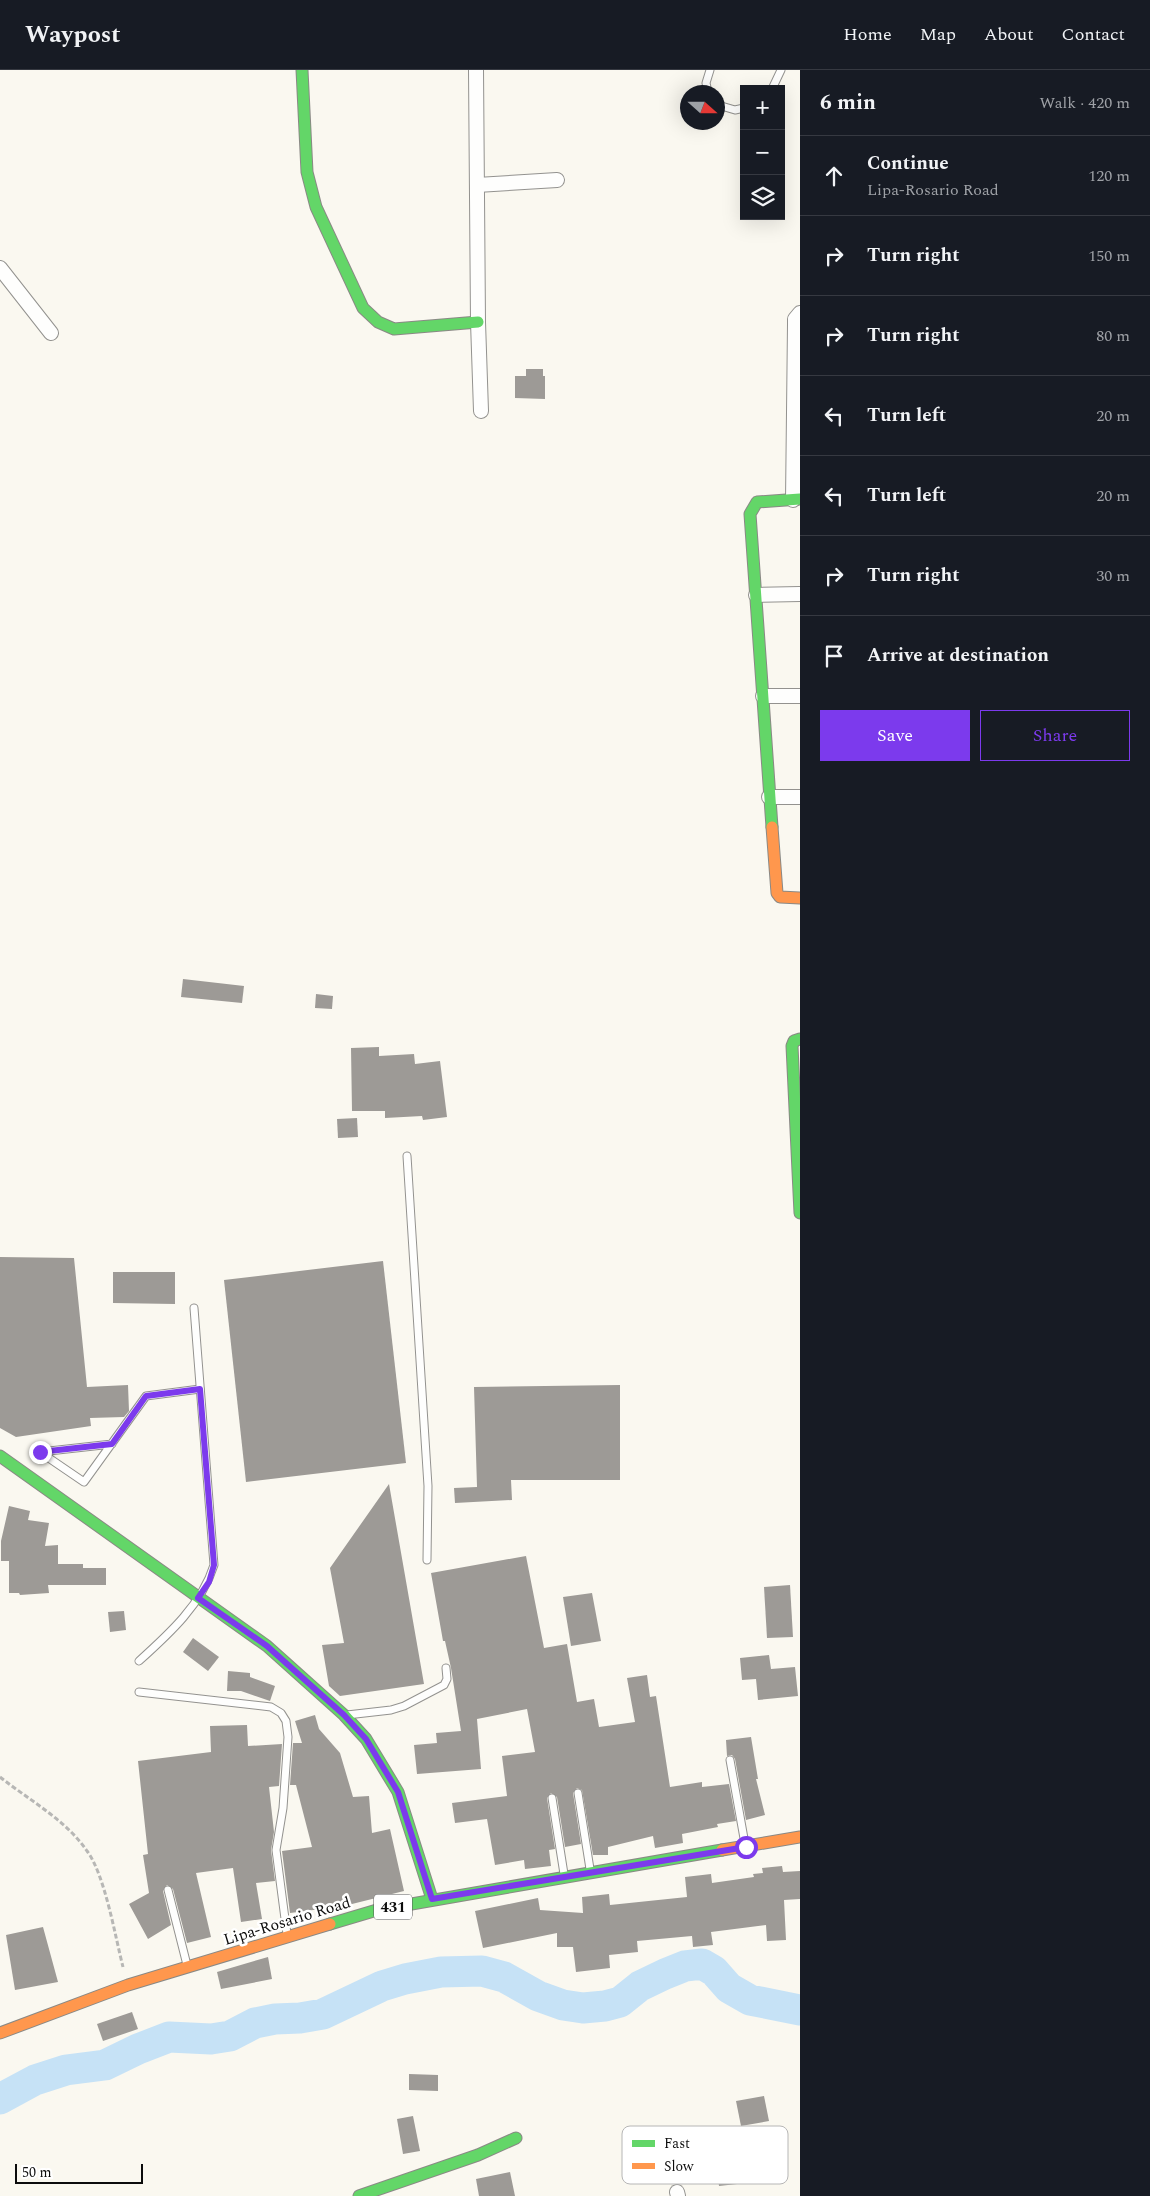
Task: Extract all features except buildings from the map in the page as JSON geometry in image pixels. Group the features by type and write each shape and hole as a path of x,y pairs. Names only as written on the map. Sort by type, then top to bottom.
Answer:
{"street":[{"path":"302,70 307,172 316,208 363,308 378,322 394,329 478,322"},
{"path":"476,70 478,322 481,411"},
{"path":"477,184 557,180"},
{"path":"0,268 51,333"},
{"path":"800,313 795,324 797,500 757,502 751,510 777,893 785,898 800,898"},
{"path":"756,595 800,594"},
{"path":"763,696 800,696"},
{"path":"769,797 800,797"},
{"path":"800,1039 794,1042 792,1046 800,1212"},
{"path":"0,1456 267,1646 344,1715 366,1739 398,1792 432,1899"},
{"name":"Lipa-Rosario Road","path":"0,2034 128,1986 377,1910 432,1899 800,1838"},
{"path":"360,2196 478,2155 516,2138"}],"lane":[{"path":"706,85 710,70"},
{"path":"774,85 781,70"},
{"path":"725,108 734,110 740,109"},
{"path":"407,1156 428,1486 427,1560"},
{"path":"139,1661 170,1634 209,1582 214,1565 194,1308"},
{"path":"112,1444 40,1452 84,1482 112,1444 146,1396 200,1389"},
{"path":"344,1715 391,1710 404,1706 444,1685 447,1679 446,1668"},
{"path":"139,1692 272,1707 281,1712 286,1721 288,1737 283,1808 276,1850 288,1937"},
{"path":"730,1760 746,1847"},
{"path":"578,1793 591,1874"},
{"path":"552,1798 565,1878"},
{"path":"168,1890 188,1968"}],"path":[{"path":"0,1777 54,1817 87,1850 98,1870 128,1986"}],"waterway":[{"path":"0,2099 35,2080 66,2070 105,2065 169,2037 211,2039 230,2036 255,2023 323,2014 382,1986 405,1979 441,1972 482,1971 504,1977 538,1996 563,2005 583,2008 605,2006 620,2002 640,1986 665,1974 685,1966 702,1964 714,1971 729,1988 750,2000 800,2010"}],"traffic: fast":[{"path":"302,70 307,172 316,207 363,308 378,322 394,329 478,322"},
{"path":"772,827 750,514 757,502 800,499"},
{"path":"800,1039 794,1041 792,1046 800,1213"},
{"path":"0,1456 267,1646 344,1715 366,1739 398,1792 432,1899"},
{"path":"330,1924 377,1910 722,1850"},
{"path":"359,2196 478,2155 516,2138"}],"traffic: slow":[{"path":"772,827 777,893 780,897 800,898"},
{"path":"722,1850 800,1837"},
{"path":"0,2033 128,1985 330,1924"}],"route":[{"path":"40,1452 112,1444 146,1396 200,1389 214,1565 209,1582 198,1598 267,1646 344,1715 366,1739 383,1764 398,1792 432,1899 746,1847"}]}
